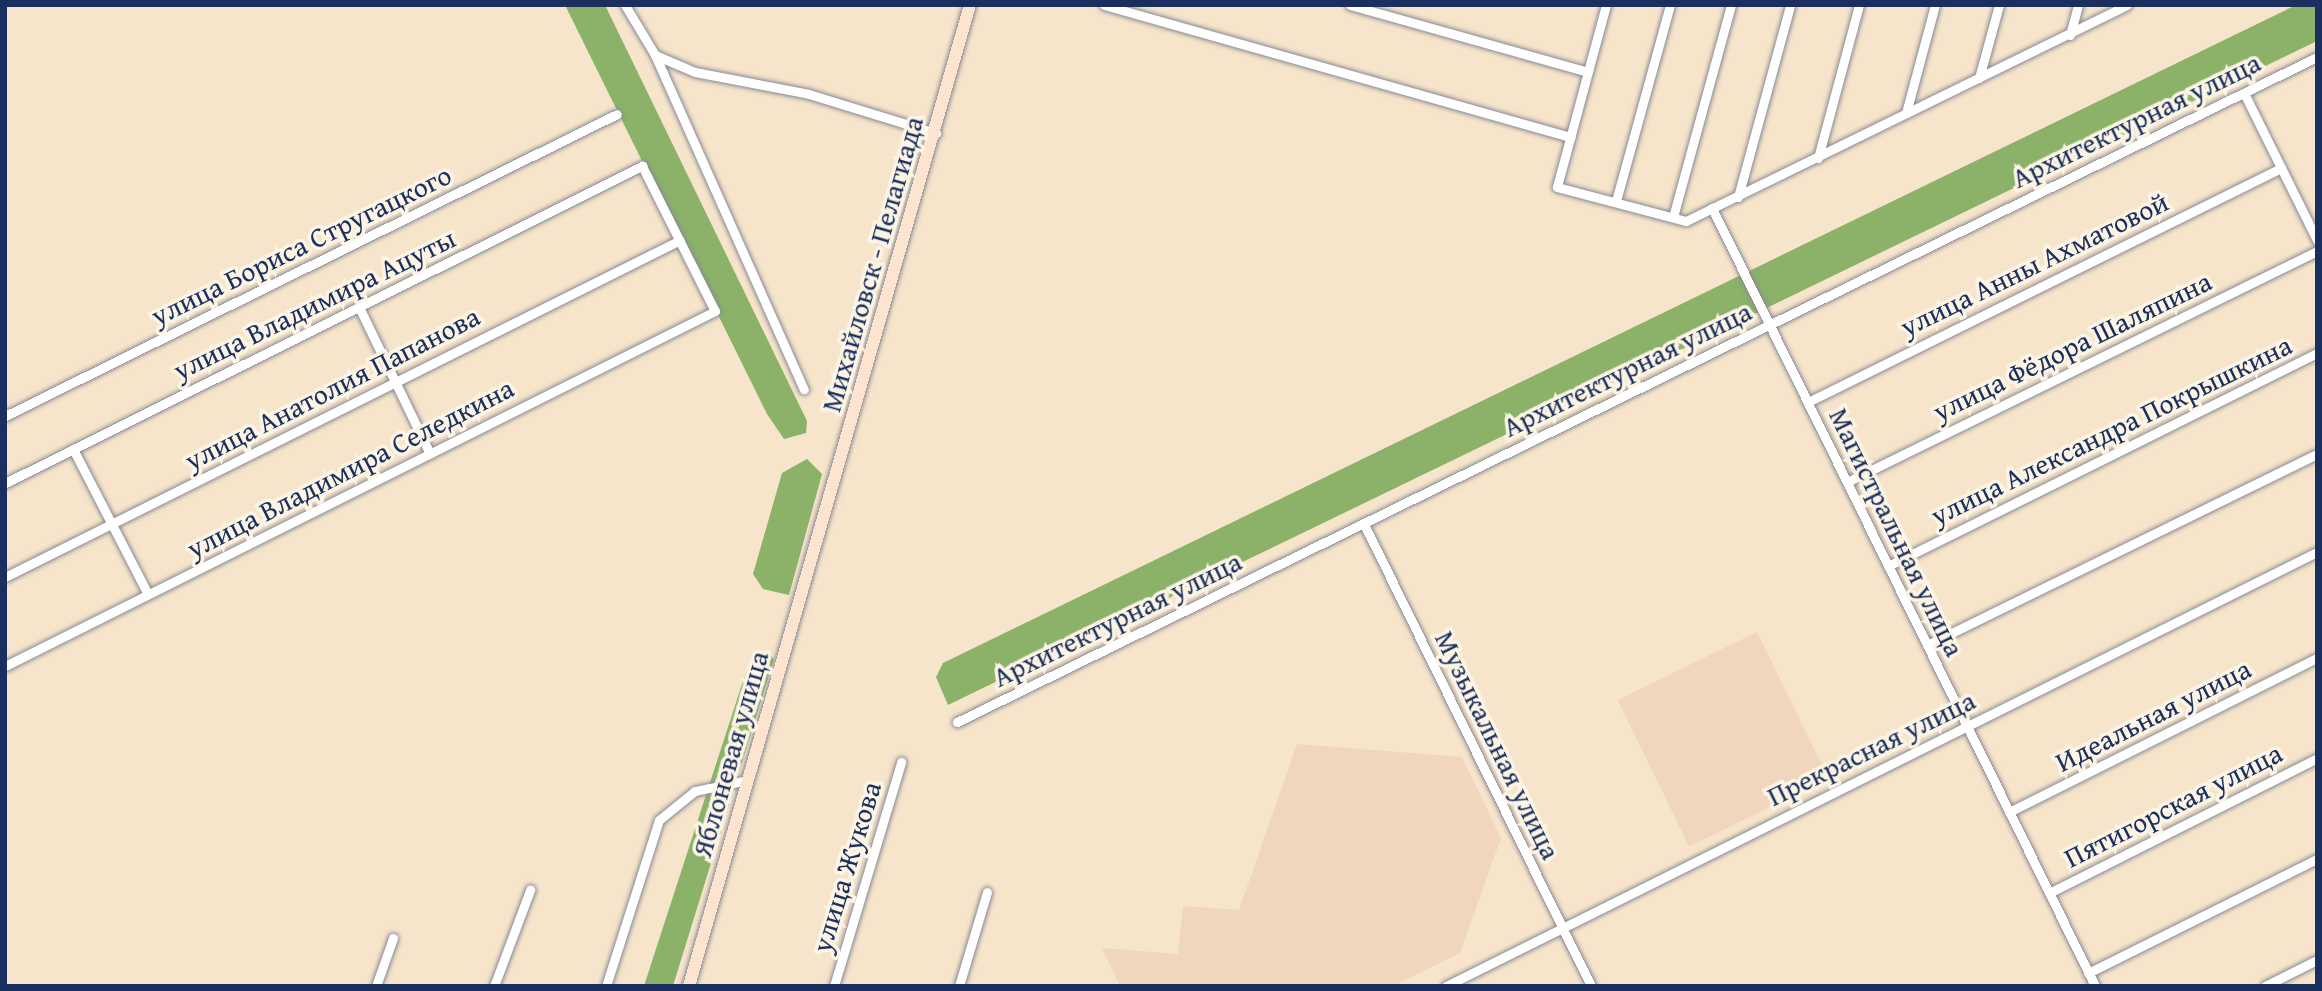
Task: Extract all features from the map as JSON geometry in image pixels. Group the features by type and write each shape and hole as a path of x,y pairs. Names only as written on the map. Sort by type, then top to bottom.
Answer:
{"street":[{"path":"625,5 655,55 804,389"},
{"name":"Михайловск - Пелагиада","path":"819,537 936,133 970,5"},
{"path":"1104,5 1571,137"},
{"path":"1350,5 1588,72"},
{"path":"1605,5 1558,187 1686,221 2127,5"},
{"path":"1616,201 1670,5"},
{"path":"1673,217 1731,5"},
{"path":"1738,197 1790,5"},
{"path":"1818,158 1859,5"},
{"path":"1906,113 1935,5"},
{"path":"1979,78 1999,5"},
{"path":"2070,35 2078,5"},
{"path":"655,55 695,72 809,94 936,133"},
{"name":"Архитектурная улица","path":"957,722 2317,57"},
{"path":"2244,93 2317,240"},
{"name":"улица Бориса Стругацкого","path":"5,416 617,114"},
{"name":"улица Владимира Ацуты","path":"5,483 642,166 680,240"},
{"name":"улица Анны Ахматовой","path":"1808,402 2281,168"},
{"name":"Магистральная улица","path":"1712,208 2095,986"},
{"name":"улица Владимира Селедкина","path":"5,666 715,311 680,240"},
{"name":"улица Анатолия Папанова","path":"5,577 680,240"},
{"name":"улица Фёдора Шаляпина","path":"1847,481 2317,251"},
{"path":"359,307 430,454"},
{"name":"улица Александра Покрышкина","path":"1888,566 2317,353"},
{"path":"73,449 148,594"},
{"path":"1927,645 2317,454"},
{"name":"Музыкальная улица","path":"1364,524 1591,986"},
{"name":"Яблоневая улица","path":"689,986 819,537"},
{"name":"Прекрасная улица","path":"1446,986 1798,808 1967,728 2317,552"},
{"name":"Идеальная улица","path":"2009,812 2317,658"},
{"name":"Пятигорская улица","path":"2049,893 2317,758"},
{"name":"улица Жукова","path":"834,986 901,762"},
{"path":"606,986 659,820 695,791 748,780"},
{"path":"2088,973 2317,859"},
{"path":"494,986 530,890"},
{"path":"959,986 987,892"},
{"path":"376,986 393,938"},
{"path":"2265,986 2317,960"}],"shaded area":[{"path":"1757,632 1828,779 1689,846 1618,700"},
{"path":"1297,744 1462,757 1501,838 1460,953 1393,986 1120,986 1102,948 1178,954 1183,906 1239,910"}],"green space":[{"path":"565,5 605,5 807,421 806,433 784,439 767,414"},
{"path":"2296,5 2317,5 2317,41 948,705 936,677 943,663"},
{"path":"807,459 822,474 789,595 763,589 753,574 782,473"},
{"path":"766,651 774,659 673,986 644,986 743,681 756,652"}]}
